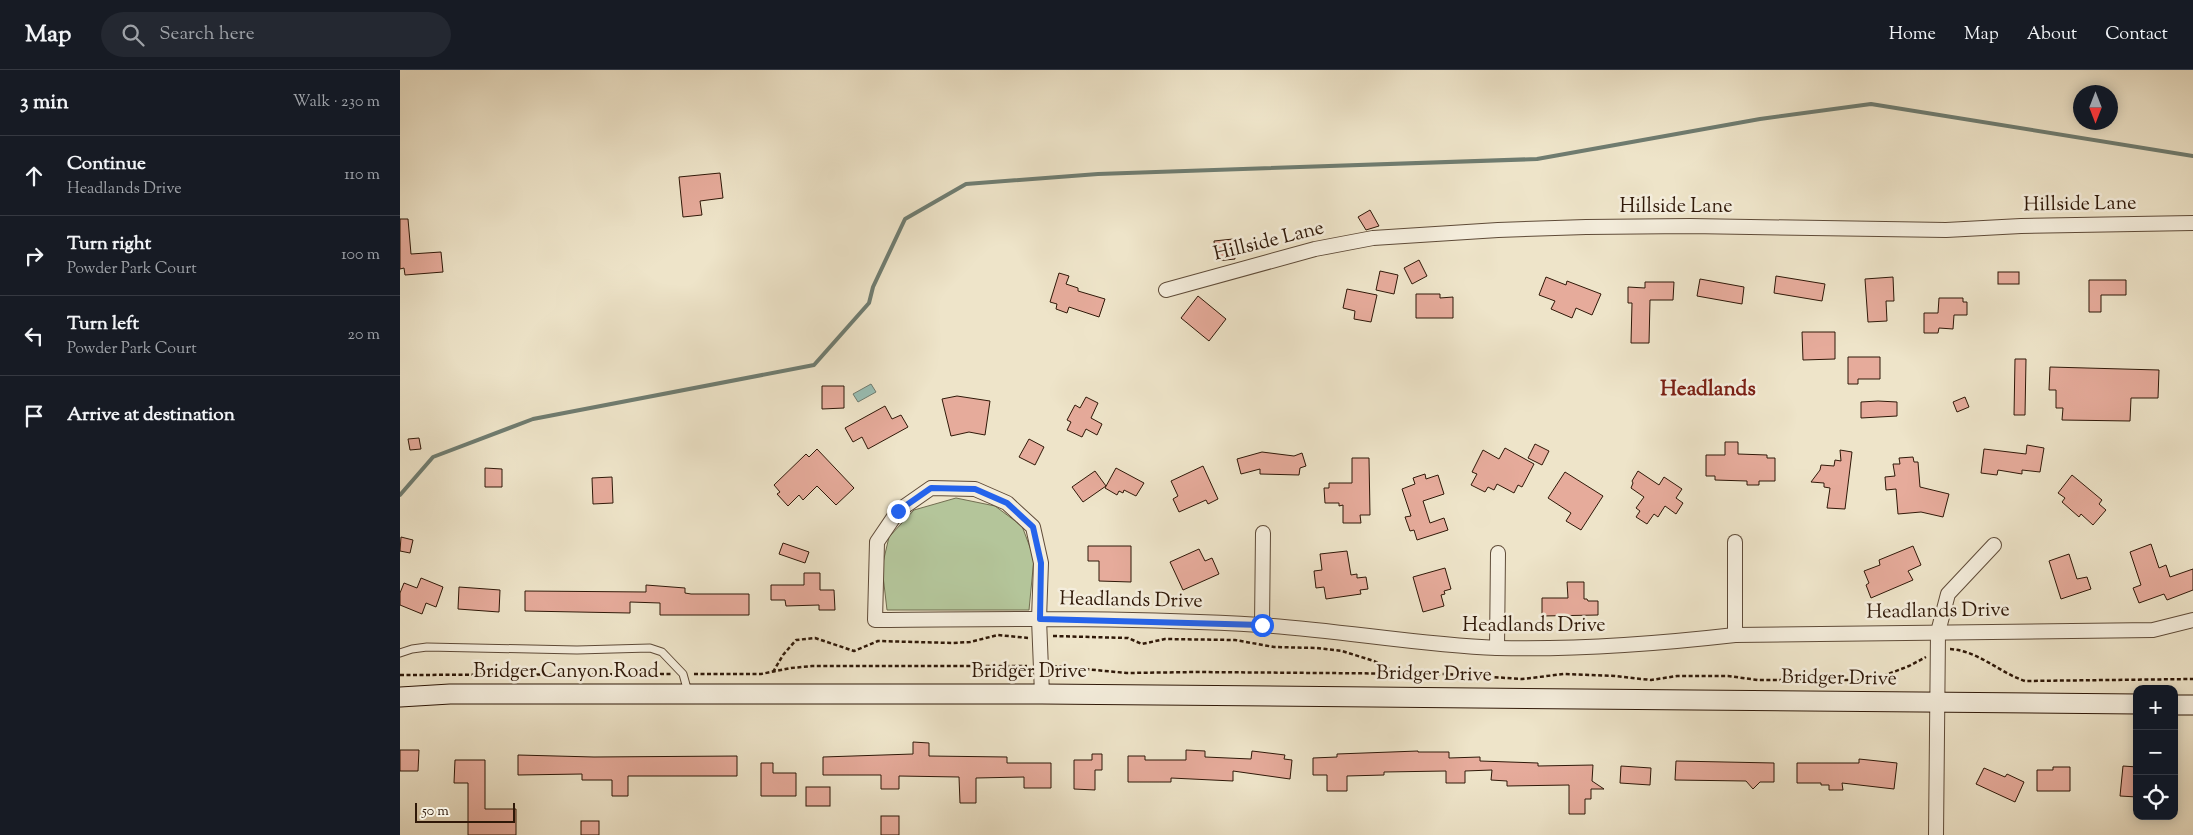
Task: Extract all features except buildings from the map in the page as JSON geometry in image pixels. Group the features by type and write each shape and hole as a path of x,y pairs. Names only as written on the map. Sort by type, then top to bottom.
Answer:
{"main road":[{"name":"Bridger Canyon Road","path":"400,696 450,694 731,694"},
{"name":"Bridger Drive","path":"731,694 1042,694 2133,704"},
{"path":"2178,705 2193,705"}],"street":[{"name":"Hillside Lane","path":"1166,290 1315,249 1373,238 1498,230 1586,227 1690,226 1946,230 2020,226 2193,223"},
{"name":"Headlands Drive","path":"1040,619 1041,563 1033,527 1007,503 975,489 931,488 898,511 877,542 875,620 1040,619 1262,625 1432,644 1497,648 1591,648 1668,643 1735,635 2153,630 2193,620"},
{"path":"1262,625 1263,533"},
{"path":"1735,542 1735,635"},
{"path":"1936,835 1938,632 1948,594 1994,545"},
{"path":"1497,648 1498,553"},
{"path":"1040,619 1042,694"}],"lane":[{"path":"400,653 427,647 577,650 650,648 662,652 683,674 688,695"}],"path":[{"path":"773,672 783,655 796,640 815,638 854,651 878,641 952,643 970,642 998,635 1040,638 1059,635 1128,638 1142,644 1165,639 1235,640 1274,647 1342,651 1374,661 1402,674"},
{"path":"400,675 761,674 812,666 947,667 1042,665 1127,673 1446,674 1522,679 1564,674 1651,680 1677,676 1728,676 1758,680 1860,680 1883,676 1909,666 1929,655 1951,649 1980,656 2010,676 2025,681 2193,679"}],"green space":[{"path":"956,498 995,506 1022,526 1034,558 1029,610 887,610 882,567 889,537 914,510"}],"water":[{"path":"871,384 876,392 858,402 853,394"}],"waterway":[{"path":"400,495 433,457 533,419 814,365 869,303 873,287 905,219 966,184 1098,174 1537,159 1760,119 1871,104 2193,156"}],"district":[{"name":"Headlands","path":"1708,390"}],"route":[{"path":"898,511 931,488 975,489 1007,503 1033,527 1041,563 1040,619 1172,621 1262,625"}]}
